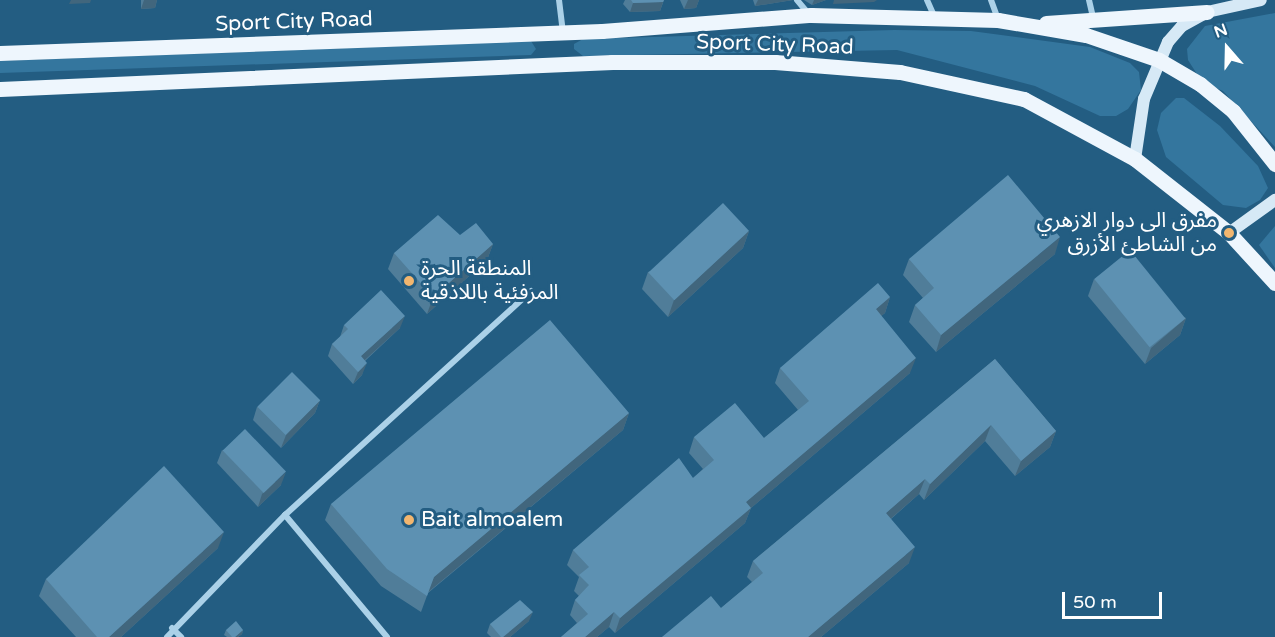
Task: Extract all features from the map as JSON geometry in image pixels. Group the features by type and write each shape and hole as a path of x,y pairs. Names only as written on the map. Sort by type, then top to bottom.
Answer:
{"main road":[{"path":"1135,159 1139,118 1159,60 1182,26 1225,3 1261,0"},
{"path":"1028,25 1093,18 1207,12"},
{"name":"Sport City Road","path":"0,53 563,31 811,15 998,20 1086,35 1159,60 1200,84 1233,111 1275,164"},
{"name":"Sport City Road","path":"0,89 612,62 775,62 900,72 1024,99 1135,159 1229,233 1275,282"},
{"path":"1229,233 1275,200"}],"street":[{"path":"560,0 563,31"},
{"path":"797,0 811,15"},
{"path":"927,0 935,17"},
{"path":"991,0 998,20"},
{"path":"1089,0 1093,18"},
{"path":"167,637 172,628 285,515 531,291"},
{"path":"285,515 387,637"},
{"path":"172,628 181,637"}],"shaded area":[{"path":"1275,13 1275,147 1223,91 1202,82 1188,60 1187,49 1205,26"},
{"path":"894,30 971,31 1090,47 1130,63 1139,72 1141,90 1128,109 1116,116 1100,116 1035,86 897,50 583,56 574,49 574,44 583,39"},
{"path":"531,41 536,49 531,55 0,73 0,61"},
{"path":"1176,98 1184,98 1220,126 1258,166 1268,188 1260,200 1246,208 1223,205 1166,157 1157,130 1161,113"},
{"path":"1275,226 1275,268 1259,245"}],"building":[{"path":"631,0 664,0 663,2 633,3"},
{"path":"1008,175 1060,237 941,335 915,305 934,288 909,259"},
{"path":"723,203 749,231 674,300 648,273"},
{"path":"438,215 460,235 476,223 493,244 433,297 394,253"},
{"path":"1130,250 1185,318 1150,347 1094,279"},
{"path":"878,283 890,297 876,309 916,358 746,502 751,508 620,618 614,612 585,637 561,637 588,614 575,600 589,585 579,575 589,567 573,550 679,458 693,478 714,460 694,437 735,403 764,438 809,401 780,368"},
{"path":"381,290 405,316 361,356 367,363 358,372 332,344 348,329 344,325"},
{"path":"550,320 629,413 434,577 427,596 387,569 331,504"},
{"path":"995,359 1056,431 1021,461 991,425 930,484 925,479 886,513 915,547 808,637 662,637 711,596 721,608 763,573 753,561"},
{"path":"292,372 320,400 286,435 257,407"},
{"path":"245,429 286,471 264,493 223,451"},
{"path":"164,466 224,532 109,637 97,637 46,579"},
{"path":"520,600 533,612 501,637 490,624"},
{"path":"236,621 243,630 232,637 226,630"}],"place":[{"name":"مفرق الى دوار الازهري من الشاطئ الأزرق","path":"1229,233"},
{"name":"المنطقة الحرة المرفئية باللاذقية","path":"409,281"},
{"name":"Bait almoalem","path":"409,520"}]}
